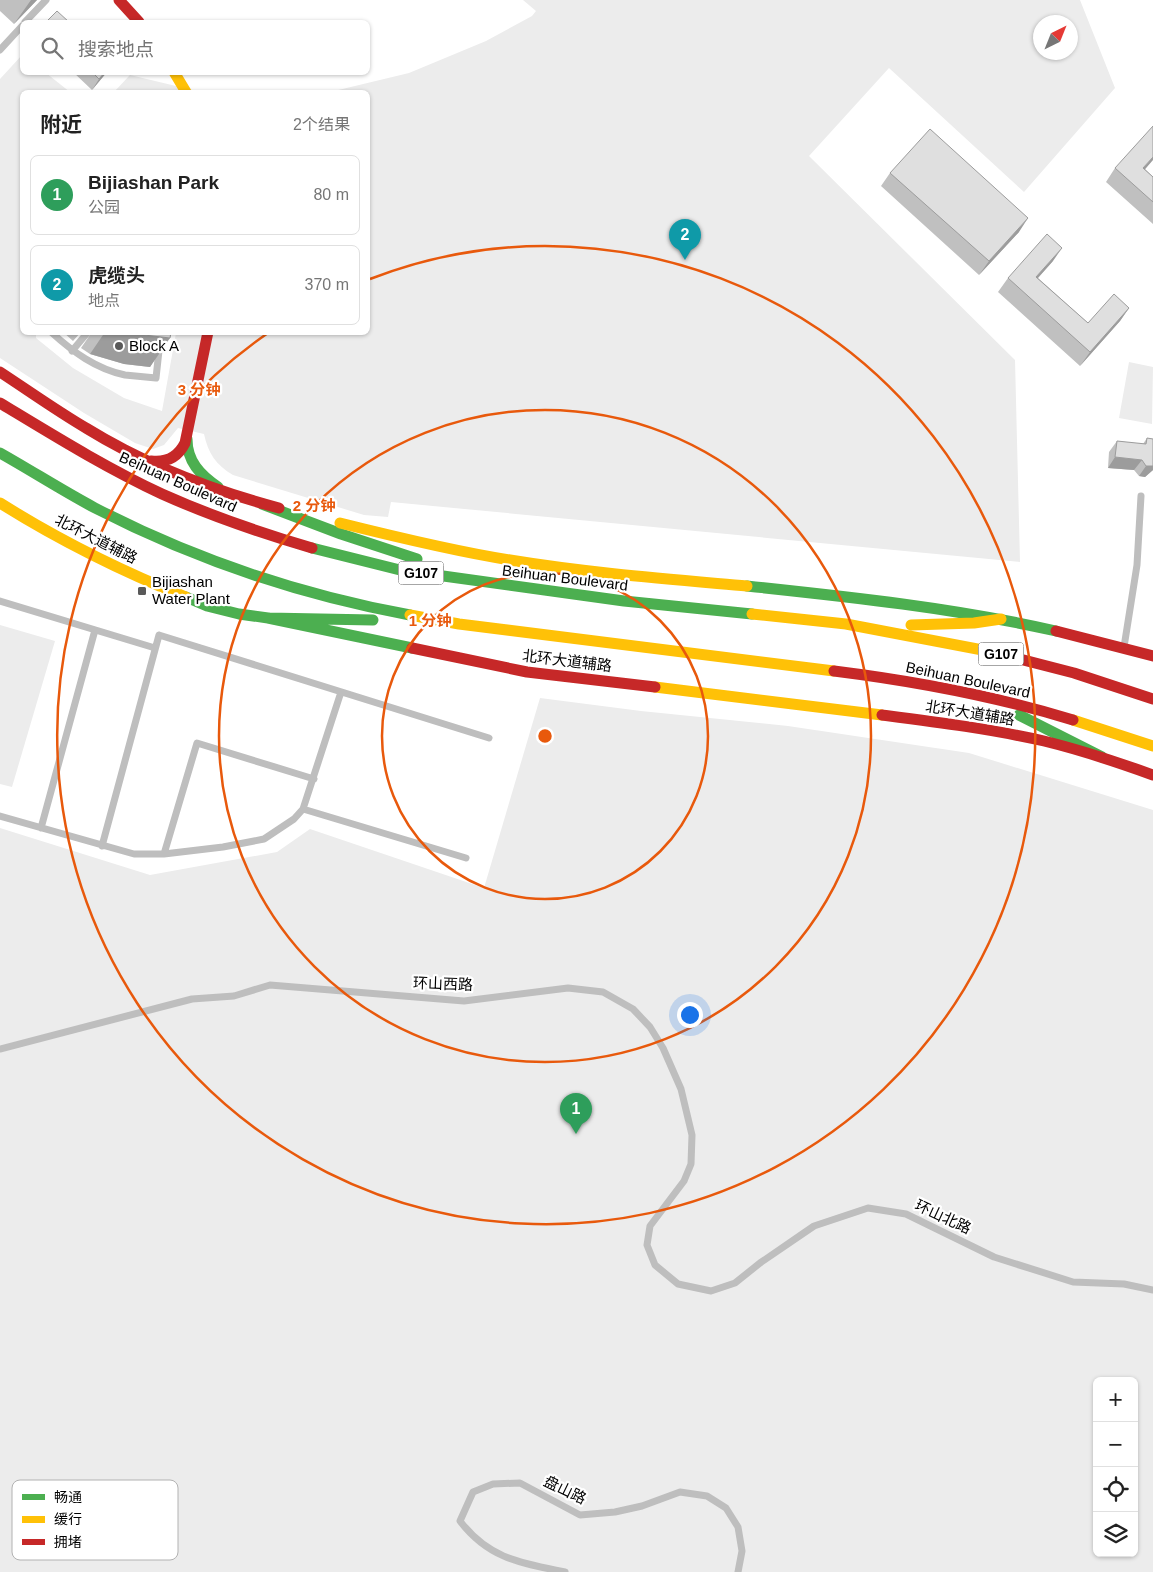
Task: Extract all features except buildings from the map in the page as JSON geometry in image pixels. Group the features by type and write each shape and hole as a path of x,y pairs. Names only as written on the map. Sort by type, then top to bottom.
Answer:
{"main road":[{"path":"119,0 137,20"},
{"path":"176,75 185,90"},
{"path":"204,335 187,439 187,451 191,462 207,480 223,491"},
{"path":"0,372 68,417 117,446 192,480 341,534 461,572 516,587"},
{"name":"Beihuan Boulevard","path":"0,402 25,419 126,477 243,527 324,552 400,570 516,587 624,601 846,624 993,652 1074,673 1153,699"},
{"path":"25,419 53,429 117,446"},
{"path":"151,462 161,462 174,457 182,449 187,439"},
{"name":"Beihuan Boulevard","path":"0,454 95,508 178,546 264,579 361,606 459,624 845,672 923,685 989,698 1068,718 1153,746"},
{"name":"北环大道辅路","path":"0,503 35,525 134,576 207,606 239,614 268,618 527,672 940,723 1043,741 1102,757 1153,775"},
{"path":"262,504 440,547 509,560 834,596 1001,619 1124,647 1153,656"},
{"path":"268,618 459,624"},
{"path":"846,624 938,625 1001,619"},
{"path":"989,698 1046,730 1102,757"}],"lane":[{"path":"27,20 46,0"},
{"path":"0,50 20,28"},
{"path":"54,335 72,350 92,363 124,374 156,378 161,335"},
{"path":"72,350 85,335"},
{"path":"1124,647 1137,565 1141,496"},
{"path":"0,601 155,648"},
{"path":"41,828 95,630"},
{"path":"102,846 159,635 489,738"},
{"path":"0,816 134,854 164,854 264,839 294,819 304,809 340,692"},
{"path":"164,854 197,743 314,779"},
{"path":"304,809 466,858"},
{"name":"环山西路","path":"0,1049 192,999 234,996 270,985 464,1001 568,988 603,992 633,1009 650,1026 663,1048 681,1089 692,1134 691,1164 684,1182 650,1226 647,1245 655,1265"},
{"name":"环山北路","path":"655,1265 678,1284 711,1291 735,1283 760,1263 814,1226 868,1208 906,1214 994,1257 1073,1282 1124,1284 1153,1290"},
{"name":"盘山路","path":"565,1572 519,1562 502,1556 471,1536 460,1521 473,1492 493,1484 520,1483 580,1515 615,1512 633,1508 680,1492 707,1496 726,1508 738,1527 742,1551 738,1572"}],"shaded area":[{"path":"523,0 1080,0 1115,88 1024,192 889,68 809,156 1015,360 1020,562 391,502 388,517 364,515 233,475 214,458 204,434 178,428 164,445 153,449 135,443 84,413 0,358 0,79 20,57 20,75 49,75 67,90 20,90 20,335 36,335 36,338 73,368 124,398 162,411 176,335 370,335 370,90 338,90 409,73 486,41 532,16 536,11"},
{"path":"130,75 193,90 116,90"},
{"path":"1129,362 1153,367 1152,424 1119,418"},
{"path":"0,625 55,641 12,787 0,784"},
{"path":"540,698 641,711 788,726 969,753 1153,810 1153,1572 0,1572 0,828 150,875 277,852 310,829 484,888"}],"traffic: fast":[{"path":"187,439 192,461 200,472 218,487"},
{"path":"0,453 95,508 209,559 289,586 369,607 410,615"},
{"path":"262,504 341,534 417,559"},
{"path":"312,548 400,570 624,601 752,614"},
{"path":"747,586 941,610 1056,631"},
{"path":"186,597 207,606 239,614 268,618 412,648"},
{"path":"268,618 373,620"},
{"path":"1019,715 1102,757"}],"traffic: slow":[{"path":"176,75 185,90"},
{"path":"0,503 45,530 91,554 138,577 186,597"},
{"path":"340,523 446,548 540,565 747,586"},
{"path":"752,614 846,624 1016,658"},
{"path":"410,615 459,624 834,671"},
{"path":"911,625 974,623 1001,619"},
{"path":"655,687 882,715"},
{"path":"1073,720 1153,746"}],"traffic: jam":[{"path":"119,0 137,20"},
{"path":"151,461 162,461 171,458 179,452 185,443 207,335"},
{"path":"0,372 54,408 132,454 204,485 279,508"},
{"path":"0,403 100,462 162,494 236,524 312,548"},
{"path":"1056,631 1153,656"},
{"path":"412,648 527,672 655,687"},
{"path":"1016,658 1074,673 1153,699"},
{"path":"834,671 954,690 1044,711 1073,720"},
{"path":"882,715 984,729 1044,741 1099,756 1153,775"}],"place":[{"name":"虎缆头","path":"685,260"},
{"name":"Block A","path":"119,346"},
{"name":"Bijiashan Water Plant","path":"142,591"},
{"name":"Bijiashan Park","path":"576,1134"}]}
